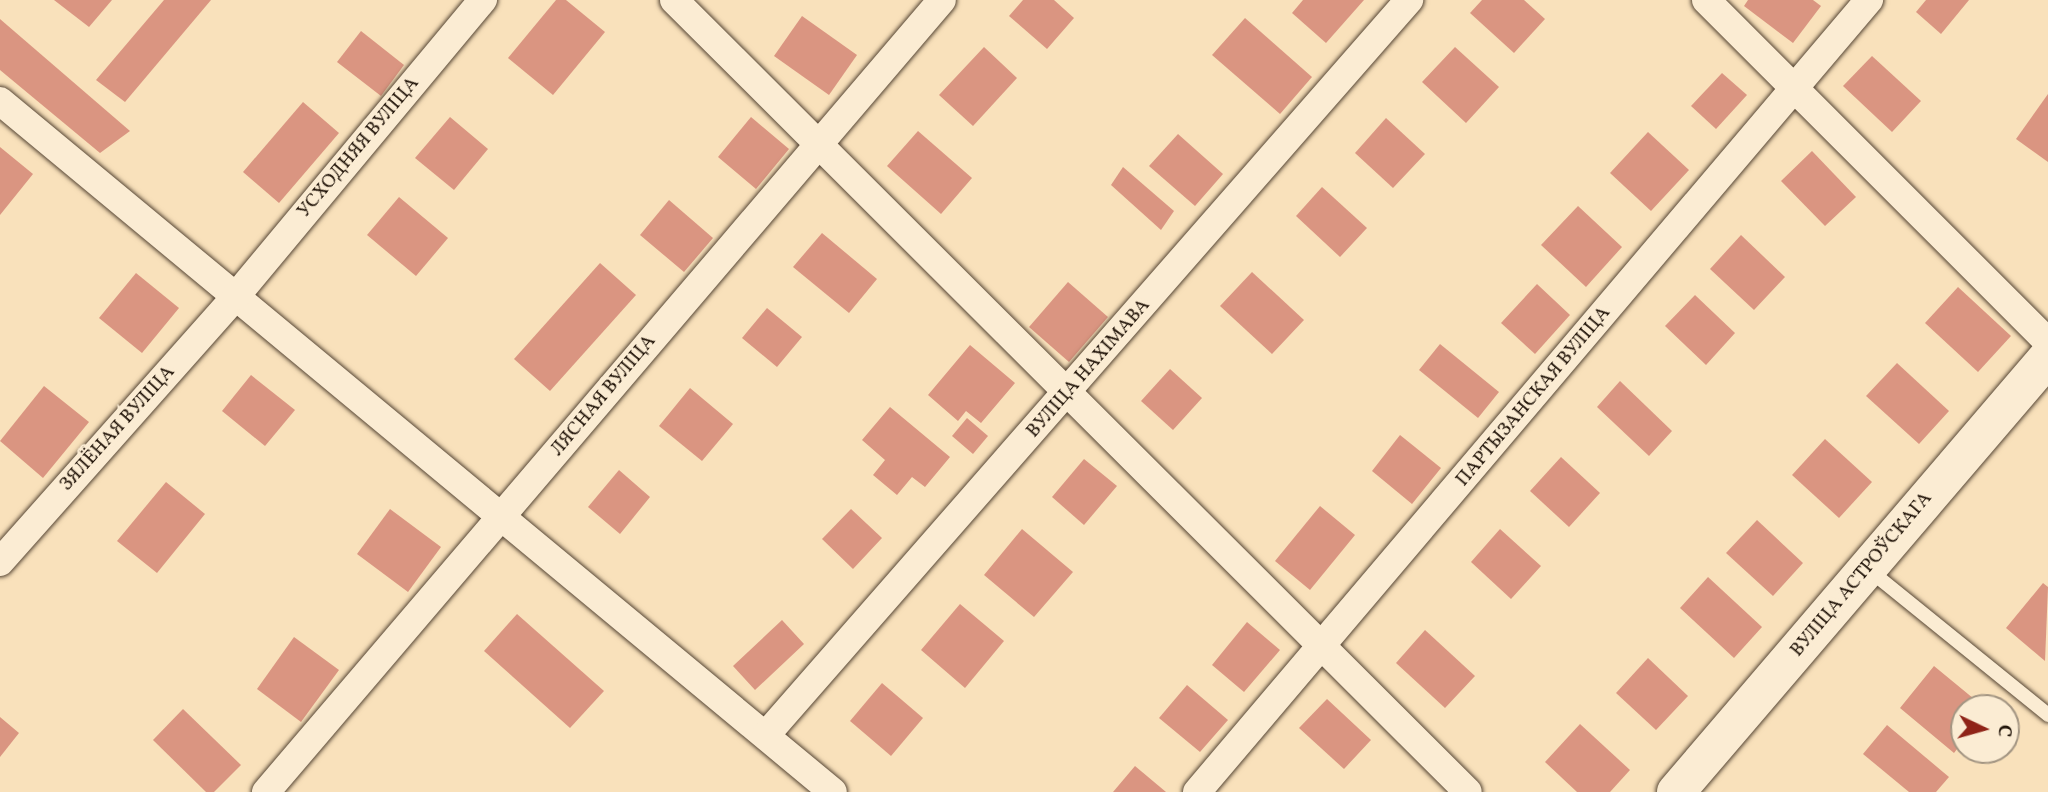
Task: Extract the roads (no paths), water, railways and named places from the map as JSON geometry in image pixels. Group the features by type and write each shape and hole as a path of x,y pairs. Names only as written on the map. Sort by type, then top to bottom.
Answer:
{"street":[{"name":"УСХОДНЯЯ ВУЛІЦА","path":"236,296 483,0"},
{"path":"674,0 818,145 1071,391 1468,792"},
{"name":"ЛЯСНАЯ ВУЛІЦА","path":"266,792 942,0"},
{"name":"ВУЛІЦА НАХІМАВА","path":"766,735 1071,391 1409,0"},
{"path":"1706,0 1797,86 2048,342"},
{"name":"ПАРТЫЗАНСКАЯ ВУЛІЦА","path":"1197,792 1869,0"},
{"path":"0,101 236,296 499,520 833,792"},
{"name":"ЗЯЛЁНАЯ ВУЛІЦА","path":"0,562 236,296"},
{"name":"ВУЛІЦА АСТРОЎСКАГА","path":"1676,792 2048,357"}],"lane":[{"path":"1867,569 2048,715"}]}
